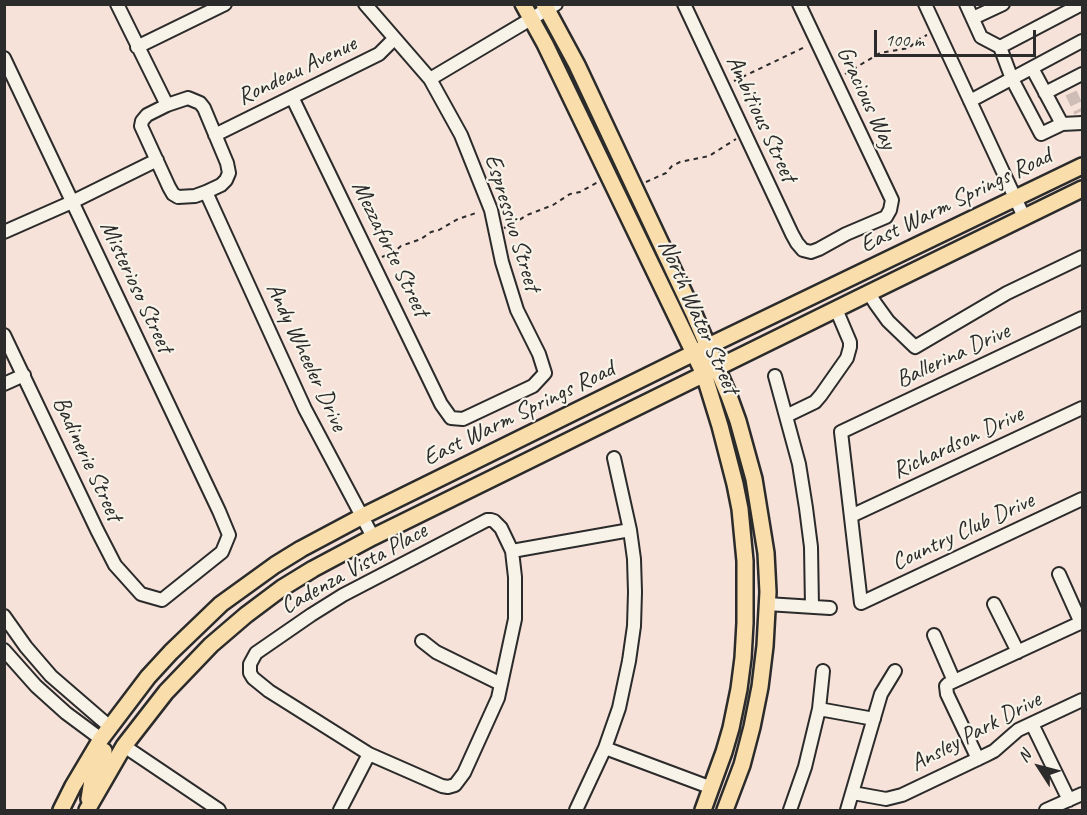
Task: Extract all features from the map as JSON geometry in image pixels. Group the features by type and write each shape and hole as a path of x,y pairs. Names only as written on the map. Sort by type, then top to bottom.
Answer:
{"main road":[{"name":"North Water Street","path":"523,4 545,44 694,353 711,371 738,421 754,479 766,553 765,646 758,697 742,765 725,810"},
{"name":"North Water Street","path":"549,6 708,346 711,371 738,501 746,588 739,689 726,744 703,810"},
{"name":"East Warm Springs Road","path":"61,810 105,733 148,677 221,604 265,571 362,517 708,346 1083,166"},
{"name":"East Warm Springs Road","path":"87,810 124,746 166,692 211,645 282,588 373,537 1083,189"},
{"path":"124,746 121,741 122,729 171,652"},
{"path":"87,810 93,774 106,746 105,733"}],"street":[{"path":"117,4 167,105"},
{"path":"137,47 225,4"},
{"name":"Espressivo Street","path":"365,4 430,79 461,135 489,206 502,262 517,309 539,354 544,373 533,386 463,419 451,418"},
{"name":"Ambitious Street","path":"684,4 792,234 803,250"},
{"name":"Gracious Way","path":"799,4 892,200 886,216 819,249 811,252 803,250"},
{"path":"925,4 1024,217"},
{"path":"966,4 981,37 1000,48 1012,79 1041,134 1082,118"},
{"path":"973,18 1003,4"},
{"path":"1000,48 1065,8 1082,4"},
{"path":"430,79 532,20 549,6"},
{"name":"Rondeau Avenue","path":"215,135 379,54 394,39"},
{"path":"970,101 1083,41"},
{"name":"Misterioso Street","path":"4,58 229,535 222,552 162,600 141,594"},
{"path":"1032,68 1062,124"},
{"path":"1045,93 1068,87 1082,74"},
{"name":"Mezzaforte Street","path":"292,97 441,405 451,418"},
{"path":"188,98 200,102 215,135 230,173 226,180 195,196 178,197 173,194 141,126 147,115 188,98"},
{"path":"4,232 72,202 157,160"},
{"name":"Andy Wheeler Drive","path":"206,192 305,409 373,537"},
{"path":"869,293 888,321 915,347 1008,293 1083,257"},
{"path":"786,416 815,402 847,358 850,342 836,309"},
{"name":"Ballerina Drive","path":"852,516 841,432 1083,318"},
{"name":"Badinerie Street","path":"4,335 116,565 141,594"},
{"path":"4,384 24,375"},
{"path":"775,376 799,464 811,547 812,606"},
{"name":"Richardson Drive","path":"852,516 1083,408"},
{"path":"576,810 605,748 619,708 634,626 634,559 614,458"},
{"name":"Country Club Drive","path":"852,516 861,603 1083,499"},
{"name":"Cadenza Vista Place","path":"369,754 259,684 249,668 253,657 336,599 483,522 491,520 498,524 512,551"},
{"path":"340,810 369,754 442,786 451,787 458,783 492,714 501,684 515,619 515,577 512,551 630,530"},
{"path":"978,759 947,694 946,686 1082,622 1059,574"},
{"path":"767,604 830,608"},
{"path":"994,604 1018,652"},
{"path":"4,615 26,647 105,733"},
{"path":"934,635 954,681"},
{"path":"422,641 436,652 501,684"},
{"path":"4,650 36,686 66,713 105,733"},
{"path":"847,810 881,694 895,670"},
{"path":"790,810 819,709 823,671"},
{"name":"Ansley Park Drive","path":"853,793 892,798 994,751 1018,730 1083,700"},
{"path":"819,709 874,719"},
{"path":"1032,724 1069,800"},
{"path":"124,746 219,810"},
{"path":"605,748 712,788"},
{"path":"1046,810 1083,794"}],"path":[{"path":"834,79 880,53 909,48 919,39 937,30"},
{"path":"723,86 816,41"},
{"path":"635,187 666,173 680,162 709,156 732,140 746,135"},
{"path":"495,231 553,205 570,194 580,192 608,176"},
{"path":"373,262 401,246 421,239 431,232 489,206"}],"tunnel":[{"path":"1071,93 1080,112"}]}
